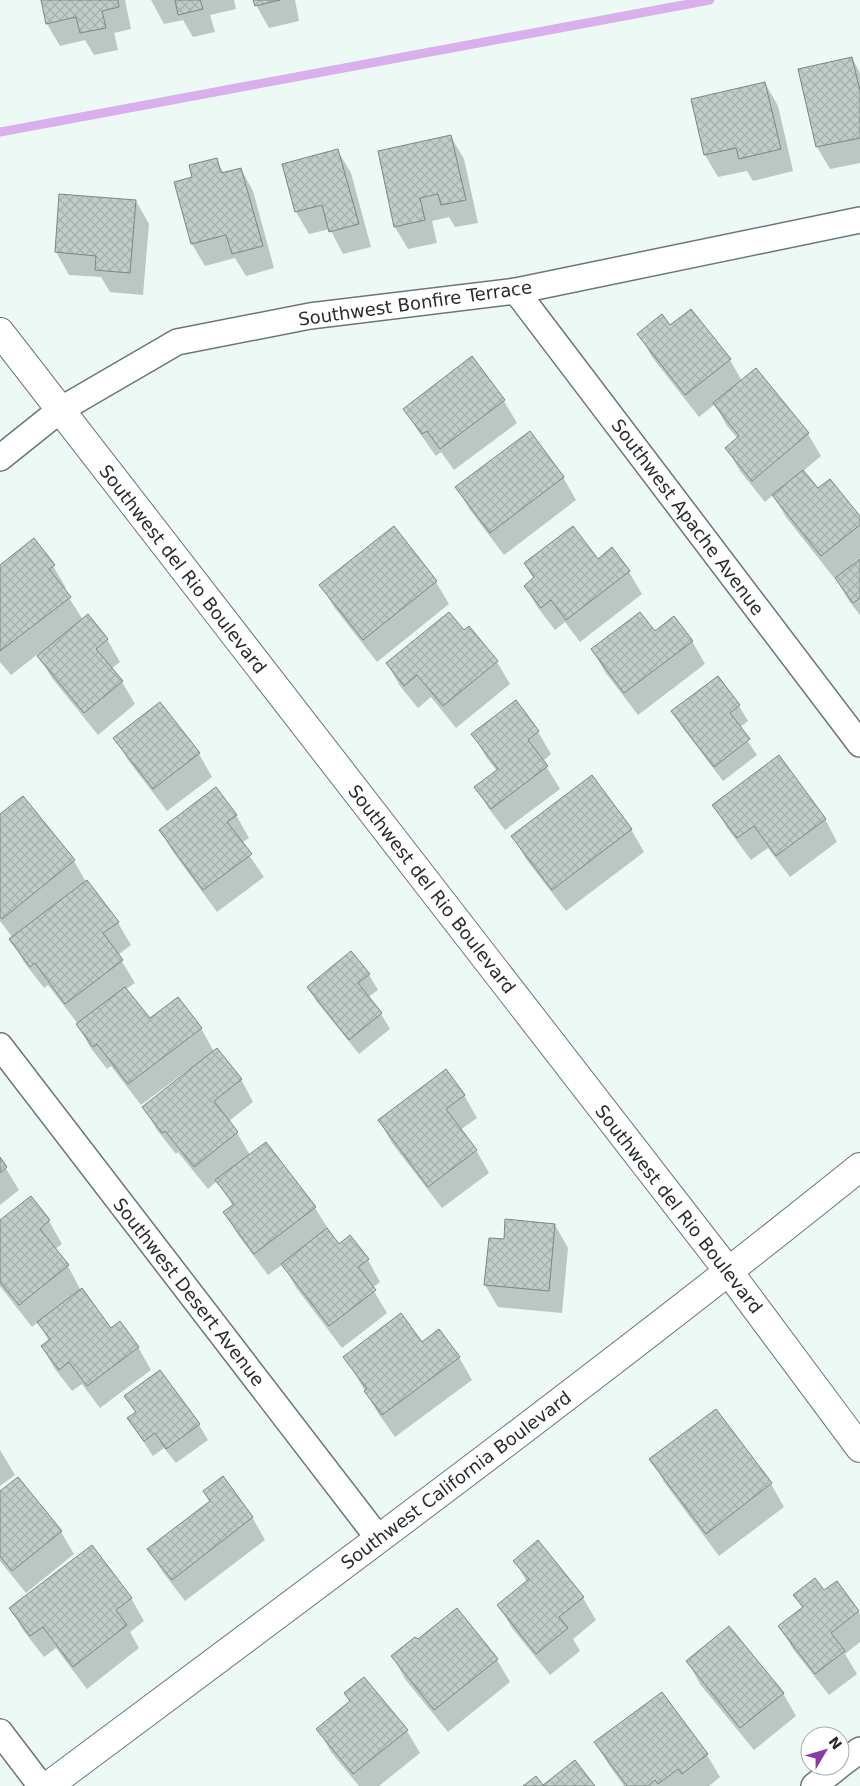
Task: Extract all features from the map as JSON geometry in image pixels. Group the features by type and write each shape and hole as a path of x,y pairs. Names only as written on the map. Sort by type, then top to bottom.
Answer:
{"street":[{"name":"Southwest Bonfire Terrace","path":"0,458 60,410 177,342 310,316 516,291 860,220"},
{"name":"Southwest Apache Avenue","path":"516,291 860,744"},
{"name":"Southwest del Rio Boulevard","path":"0,332 729,1272 860,1448"},
{"name":"Southwest Desert Avenue","path":"0,1046 379,1539"},
{"name":"Southwest California Boulevard","path":"48,1786 379,1539 729,1272 860,1167"},
{"path":"0,1732 41,1786"},
{"path":"850,1758 860,1750"},
{"path":"814,1786 827,1776"}],"building":[{"path":"41,0 118,0 119,7 102,11 106,28 80,33 76,17 46,24"},
{"path":"175,0 200,0 203,9 178,15"},
{"path":"253,0 280,0 255,6"},
{"path":"852,57 860,91 860,138 816,147 798,69"},
{"path":"765,82 781,149 739,159 736,148 704,155 691,99"},
{"path":"451,135 466,200 441,205 438,194 420,198 425,220 394,227 378,151"},
{"path":"338,149 359,224 329,232 322,205 295,212 282,164"},
{"path":"217,158 221,173 241,168 263,246 232,254 226,235 191,244 174,182 192,177 189,165"},
{"path":"59,194 136,200 130,273 95,270 96,256 55,252"},
{"path":"691,309 731,359 685,395 637,334 662,314 670,325"},
{"path":"472,356 505,400 440,449 427,431 422,434 403,409"},
{"path":"756,368 809,433 752,481 725,448 739,436 713,403"},
{"path":"530,431 564,477 490,533 455,487"},
{"path":"803,470 818,488 830,479 860,516 860,525 821,556 772,495"},
{"path":"394,526 437,581 363,640 319,585"},
{"path":"573,526 598,559 612,547 630,571 566,620 551,600 541,608 524,586 534,577 524,563"},
{"path":"34,538 55,565 49,569 71,597 0,651 0,565"},
{"path":"860,559 860,598 853,603 835,578"},
{"path":"449,612 464,630 469,626 498,661 443,706 417,675 404,686 386,663"},
{"path":"640,612 655,631 674,616 693,641 624,693 591,649"},
{"path":"88,614 108,639 96,649 123,681 84,713 37,656"},
{"path":"718,676 740,705 730,713 750,739 714,767 671,711"},
{"path":"516,700 539,731 528,740 548,766 491,809 474,787 498,769 471,734"},
{"path":"160,702 200,753 153,789 113,738"},
{"path":"779,755 826,819 776,856 754,826 737,838 712,805"},
{"path":"592,775 632,829 552,890 511,836"},
{"path":"216,787 237,815 227,822 252,854 203,890 159,830"},
{"path":"23,796 75,860 2,919 0,917 0,814"},
{"path":"87,880 119,922 103,933 123,960 65,1004 35,963 30,967 9,939"},
{"path":"351,951 370,974 358,983 382,1013 349,1040 307,987"},
{"path":"125,987 150,1018 178,997 202,1028 128,1084 97,1044 93,1047 76,1024"},
{"path":"217,1048 242,1079 214,1101 238,1132 194,1167 165,1131 162,1133 142,1107"},
{"path":"446,1069 465,1095 446,1109 477,1150 428,1187 378,1120"},
{"path":"266,1142 316,1207 254,1254 223,1212 234,1204 215,1180"},
{"path":"0,1157 7,1167 0,1173"},
{"path":"31,1196 50,1220 40,1229 69,1265 19,1305 0,1282 0,1220"},
{"path":"505,1219 555,1224 549,1291 484,1285 489,1238 504,1239"},
{"path":"327,1228 339,1244 350,1235 369,1259 358,1267 376,1290 329,1326 281,1264"},
{"path":"82,1288 111,1328 120,1321 139,1347 87,1386 69,1362 59,1370 41,1346 50,1339 37,1322"},
{"path":"401,1313 422,1342 439,1329 460,1357 382,1415 364,1391 367,1389 343,1357"},
{"path":"160,1370 200,1424 166,1449 155,1433 144,1441 127,1418 136,1412 124,1396"},
{"path":"716,1409 772,1483 706,1534 649,1459"},
{"path":"223,1476 253,1517 172,1580 147,1549 210,1501 203,1491"},
{"path":"18,1477 62,1531 12,1571 0,1556 0,1491"},
{"path":"538,1540 584,1597 559,1617 568,1628 536,1654 497,1605 529,1579 513,1561"},
{"path":"92,1545 132,1598 116,1610 127,1625 73,1667 43,1627 30,1636 9,1608"},
{"path":"815,1578 824,1590 837,1581 859,1611 831,1633 845,1651 815,1674 778,1626 803,1607 793,1595"},
{"path":"457,1608 498,1659 434,1710 391,1656 415,1637 418,1639"},
{"path":"729,1626 784,1693 740,1728 686,1661"},
{"path":"364,1677 408,1730 353,1774 316,1729 350,1701 344,1693"},
{"path":"662,1692 708,1754 682,1774 678,1769 658,1784 655,1780 648,1786 627,1786 594,1742"},
{"path":"575,1760 595,1786 523,1786 536,1776 543,1785"}],"waterway":[{"path":"0,132 710,0"}]}
